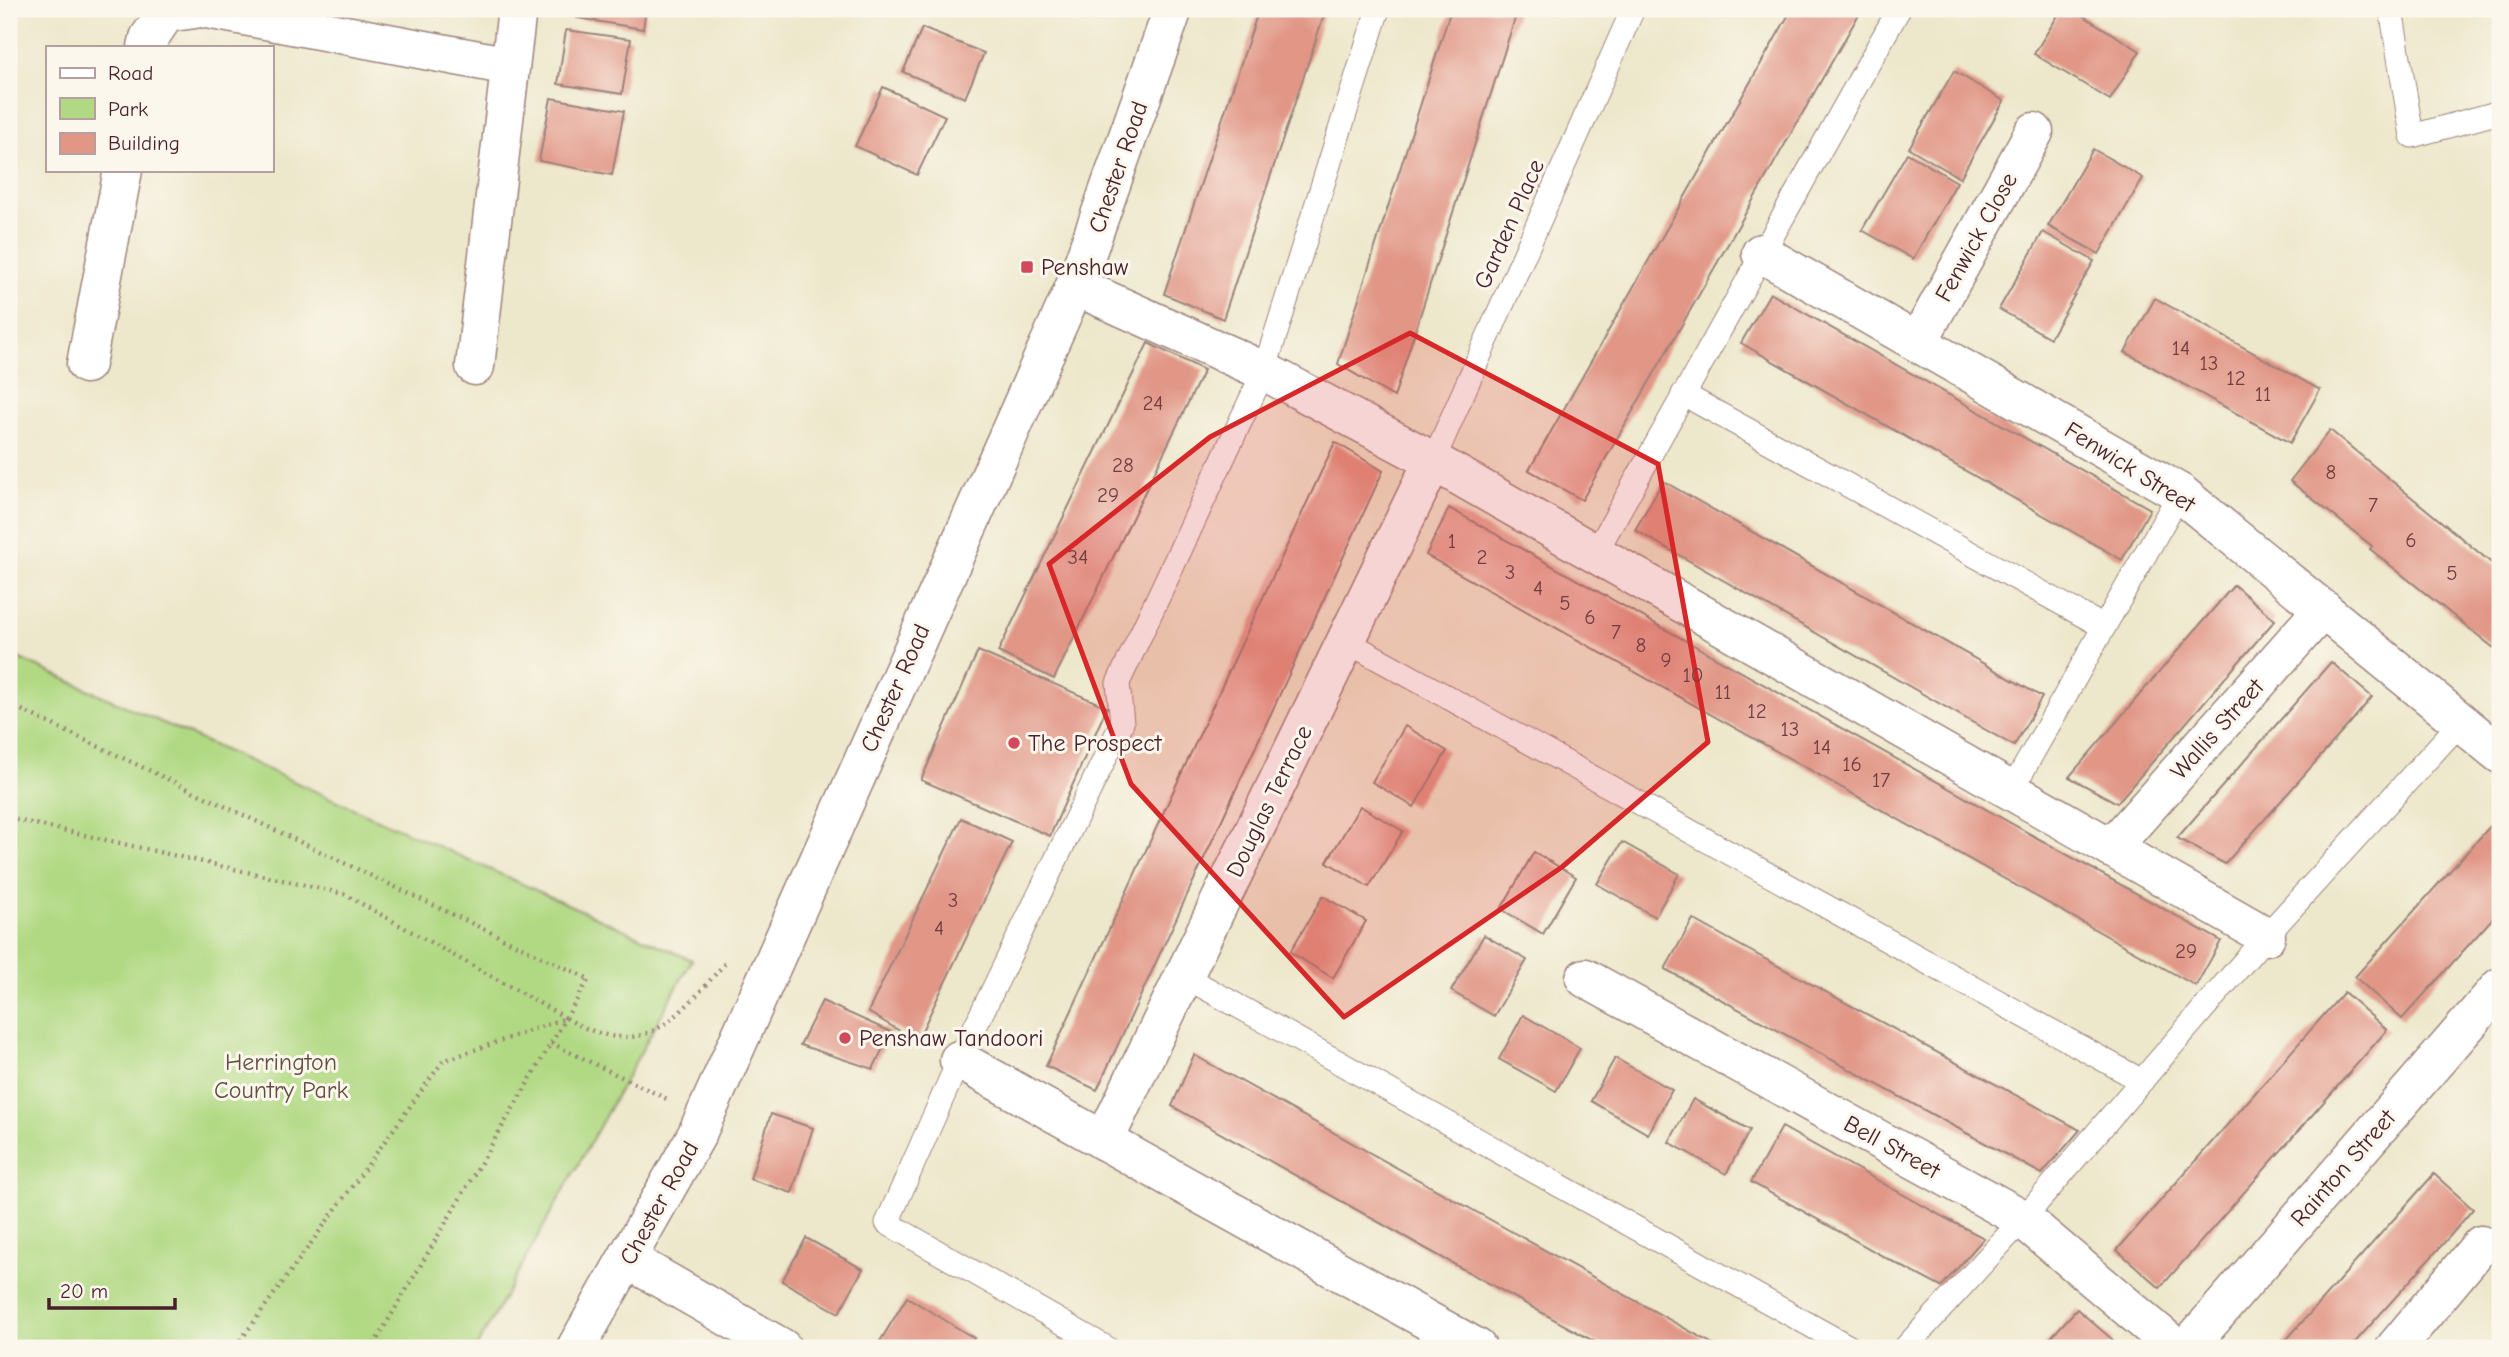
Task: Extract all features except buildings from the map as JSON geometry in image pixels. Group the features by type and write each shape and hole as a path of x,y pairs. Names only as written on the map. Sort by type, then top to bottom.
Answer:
{"street":[{"path":"147,46 149,38 166,13 195,9"},
{"path":"207,9 510,66"},
{"path":"475,366 517,9"},
{"name":"Chester Road","path":"576,1348 705,1117 1075,286 1173,9"},
{"name":"Fenwick Close","path":"1918,342 2034,132"},
{"path":"86,364 124,172"},
{"name":"Fenwick Street","path":"1762,253 2180,493 2500,754"},
{"path":"1075,286 1264,371 1433,461 2266,936"},
{"name":"Douglas Terrace","path":"1104,1140 1433,461"},
{"name":"Wallis Street","path":"2111,848 2323,609"},
{"name":"Bell Street","path":"1585,978 2023,1219 2176,1348"},
{"name":"Rainton Street","path":"2187,1348 2500,987"},
{"path":"959,1060 1477,1348"},
{"path":"2395,1348 2481,1245"},
{"path":"627,1259 782,1348"}],"lane":[{"path":"1107,1348 887,1223 959,1060 1122,723 1118,684 1264,371 1378,9"},
{"name":"Garden Place","path":"1433,461 1633,9"},
{"path":"1595,554 1899,9"},
{"path":"2391,9 2412,136 2500,112"},
{"path":"1683,394 2104,627"},
{"path":"2011,791 2180,493"},
{"path":"1346,641 2142,1081"},
{"path":"1905,1348 2023,1219 2266,936 2461,722"},
{"path":"1184,975 1851,1348"}],"path":[{"path":"9,704 589,979 372,1348"},
{"path":"9,818 344,894 578,1026 622,1039 661,1028 685,1009 744,942 775,955"},
{"path":"235,1348 443,1061 566,1018"},
{"path":"551,1043 705,1117"}],"highlighted area":[{"path":"1410,333 1658,464 1708,742 1562,867 1344,1017 1131,784 1049,564 1210,437"}],"green space":[{"name":"Herrington Country Park","path":"9,654 692,960 476,1348 9,1348"}],"place":[{"name":"Penshaw","path":"1027,267"},
{"name":"The Prospect","path":"1014,743"},
{"name":"Penshaw Tandoori","path":"845,1038"}]}
